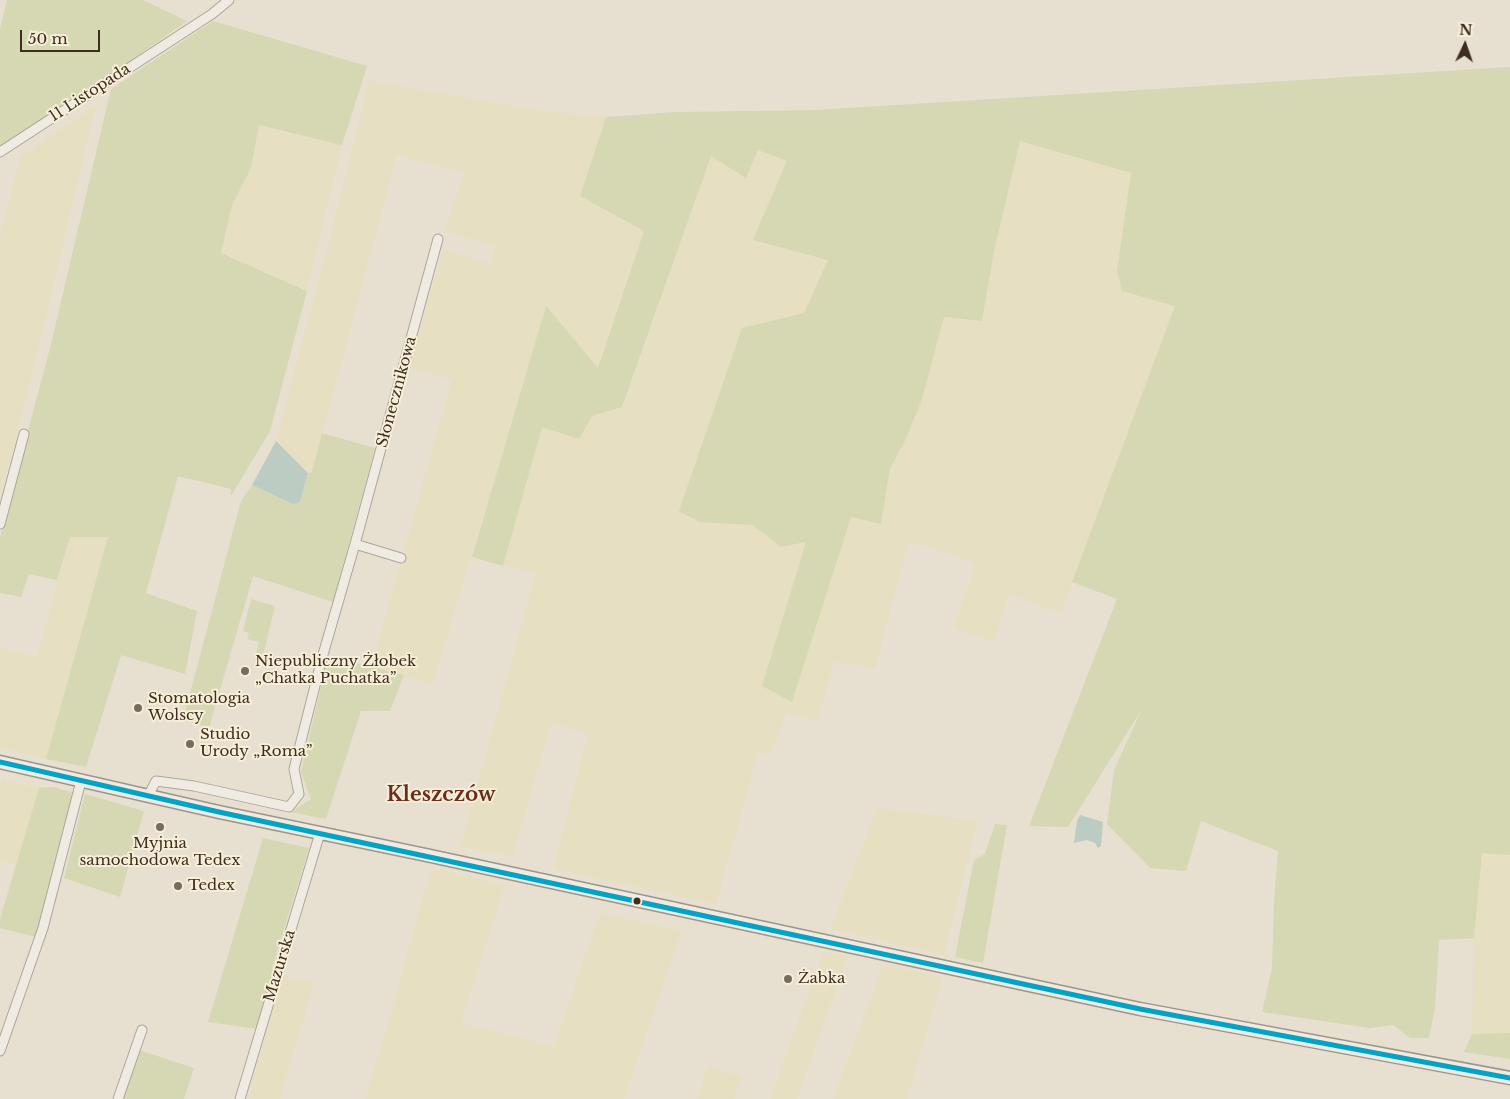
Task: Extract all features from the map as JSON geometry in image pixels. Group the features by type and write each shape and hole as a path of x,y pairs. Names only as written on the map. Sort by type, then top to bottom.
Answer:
{"main road":[{"path":"0,762 148,796 435,856 1140,1009 1510,1078"}],"street":[{"name":"11 Listopada","path":"0,152 212,14 229,0"},
{"name":"Słonecznikowa","path":"148,796 156,781 194,786 288,807 299,794 294,770 322,658 438,239"},
{"path":"0,524 24,434"},
{"path":"355,544 401,558"},
{"path":"0,1051 43,928 81,781"},
{"name":"Mazurska","path":"240,1099 320,833"},
{"path":"118,1099 142,1030"}],"shaded area":[{"path":"369,80 535,110 606,117 580,196 644,231 598,368 546,307 433,684 371,667 452,380 409,368 443,249 491,264 495,246 444,231 464,173 397,155 312,473 276,441 343,187"},
{"path":"96,105 28,392 0,494 0,233 21,156"},
{"path":"259,125 342,145 307,291 221,252 232,205 251,168"},
{"path":"1020,140 1131,173 1117,271 1175,306 1061,613 1009,595 994,643 954,627 976,563 909,541 875,668 835,662 817,722 787,712 771,753 758,754 716,904 553,869 588,734 551,723 513,856 460,847 536,573 503,566 542,427 623,407 711,156 746,177 758,150 787,161 828,259 804,313 742,329 699,522 753,525 781,547 807,542 762,686 792,702 851,517 881,524 890,468 906,439 922,399 944,317 982,321 994,251"},
{"path":"276,441 308,473 300,502 293,504 252,485"},
{"path":"108,536 46,759 0,748 0,647 37,657 70,537"},
{"path":"3,779 39,788 17,865 0,861 0,790"},
{"path":"877,808 979,821 944,955 830,929"},
{"path":"1080,815 1103,822 1101,846 1098,848 1095,843 1087,840 1074,843 1077,821"},
{"path":"1482,853 1510,855 1510,1033 1472,1034 1474,938"},
{"path":"437,869 505,885 461,1023 554,1046 600,913 682,931 624,1099 365,1099 429,876"},
{"path":"823,952 848,956 797,1099 770,1099"},
{"path":"883,964 943,977 907,1099 833,1099"},
{"path":"282,976 314,983 280,1099 248,1099"},
{"path":"708,1066 742,1077 734,1099 697,1099"}],"green space":[{"path":"7,0 143,0 187,21 0,152 0,29"},
{"path":"213,21 367,66 342,145 259,125 251,168 232,205 221,253 307,291 270,431 231,496 231,489 178,476 146,593 197,611 185,674 121,655 86,767 46,759 108,537 70,537 57,580 29,574 21,597 0,593 0,537 51,344 111,89"},
{"path":"1510,67 1510,855 1482,853 1474,938 1439,940 1435,1009 1429,1038 1410,1038 1393,1025 1370,1028 1262,1012 1272,968 1278,851 1201,821 1186,871 1150,868 1107,824 1114,770 1142,709 1068,827 1029,826 1117,599 1072,582 1175,306 1122,291 1117,271 1131,173 1020,141 994,251 982,321 944,317 922,399 906,439 890,468 881,524 851,517 792,702 762,686 806,542 781,547 753,525 699,522 679,511 742,328 804,313 828,260 753,240 787,161 758,150 746,178 711,156 622,407 592,416 579,439 542,427 503,566 472,557 546,306 598,368 644,231 580,196 606,117 676,112 815,110"},
{"path":"322,433 375,448 333,602 253,576 209,728 183,720 241,501 252,485 293,504 300,502 308,473 312,472"},
{"path":"251,599 275,606 261,663 254,661 259,642 247,639 249,633 243,631"},
{"path":"328,657 404,675 390,711 361,711 326,819 291,812 311,799 301,772"},
{"path":"53,787 75,793 37,937 0,928 0,919 39,788"},
{"path":"85,794 144,811 120,897 64,878"},
{"path":"995,824 1007,825 983,963 955,957 974,860 985,854"},
{"path":"263,838 309,848 272,968 277,976 257,1029 208,1022"},
{"path":"1510,1033 1510,1059 1464,1052 1472,1034"},
{"path":"139,1050 194,1068 184,1099 122,1099"}],"transit line":[{"path":"0,762 219,812 1140,1009 1510,1078"}],"place":[{"name":"Niepubliczny Żłobek „Chatka Puchatka”","path":"245,671"},
{"name":"Stomatologia Wolscy","path":"138,708"},
{"name":"Studio Urody „Roma”","path":"190,744"},
{"name":"Myjnia samochodowa Tedex","path":"160,827"},
{"name":"Tedex","path":"178,886"},
{"name":"Żabka","path":"788,979"}],"district":[{"name":"Kleszczów","path":"441,795"}]}
